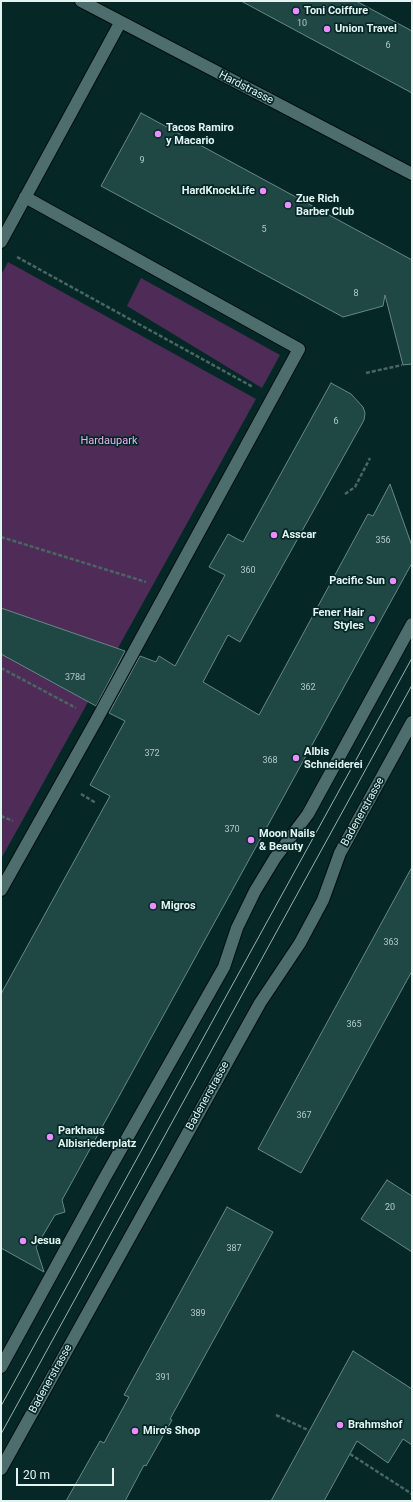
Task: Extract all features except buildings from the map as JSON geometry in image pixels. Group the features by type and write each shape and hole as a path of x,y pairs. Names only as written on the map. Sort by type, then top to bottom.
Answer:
{"street":[{"name":"Hardstrasse","path":"81,1 412,174"},
{"path":"1,242 120,22"},
{"path":"1,890 273,398 298,349 25,197"},
{"path":"1,1366 100,1186 224,967 237,928 255,891 275,858 308,814 412,624"},
{"name":"Badenerstrasse","path":"1,1469 256,1009 300,943 323,900 340,853 412,722"}],"path":[{"path":"15,256 273,398"},
{"path":"366,373 402,365"},
{"path":"345,494 356,488 370,458"},
{"path":"1,537 168,589"},
{"path":"1,668 96,720"},
{"path":"276,1414 310,1431"},
{"path":"350,1454 412,1494"}],"green space":[{"name":"Hardaupark","path":"8,262 256,399 1,859 1,275"},
{"path":"141,278 280,355 262,388 127,306"}],"tram line":[{"path":"1,1406 412,658"},
{"path":"1,1434 412,685"}],"place":[{"name":"Toni Coiffure","path":"296,11"},
{"name":"Union Travel","path":"327,29"},
{"name":"Tacos Ramiro y Macario","path":"158,134"},
{"name":"HardKnockLife","path":"263,191"},
{"name":"Zue Rich Barber Club","path":"288,205"},
{"name":"Asscar","path":"274,535"},
{"name":"Pacific Sun","path":"393,581"},
{"name":"Fener Hair Styles","path":"372,619"},
{"name":"Albis Schneiderei","path":"296,758"},
{"name":"Moon Nails & Beauty","path":"251,840"},
{"name":"Migros","path":"153,906"},
{"name":"Parkhaus Albisriederplatz","path":"50,1137"},
{"name":"Jesua","path":"23,1241"},
{"name":"Brahmshof","path":"340,1425"},
{"name":"Miro's Shop","path":"135,1431"}]}
